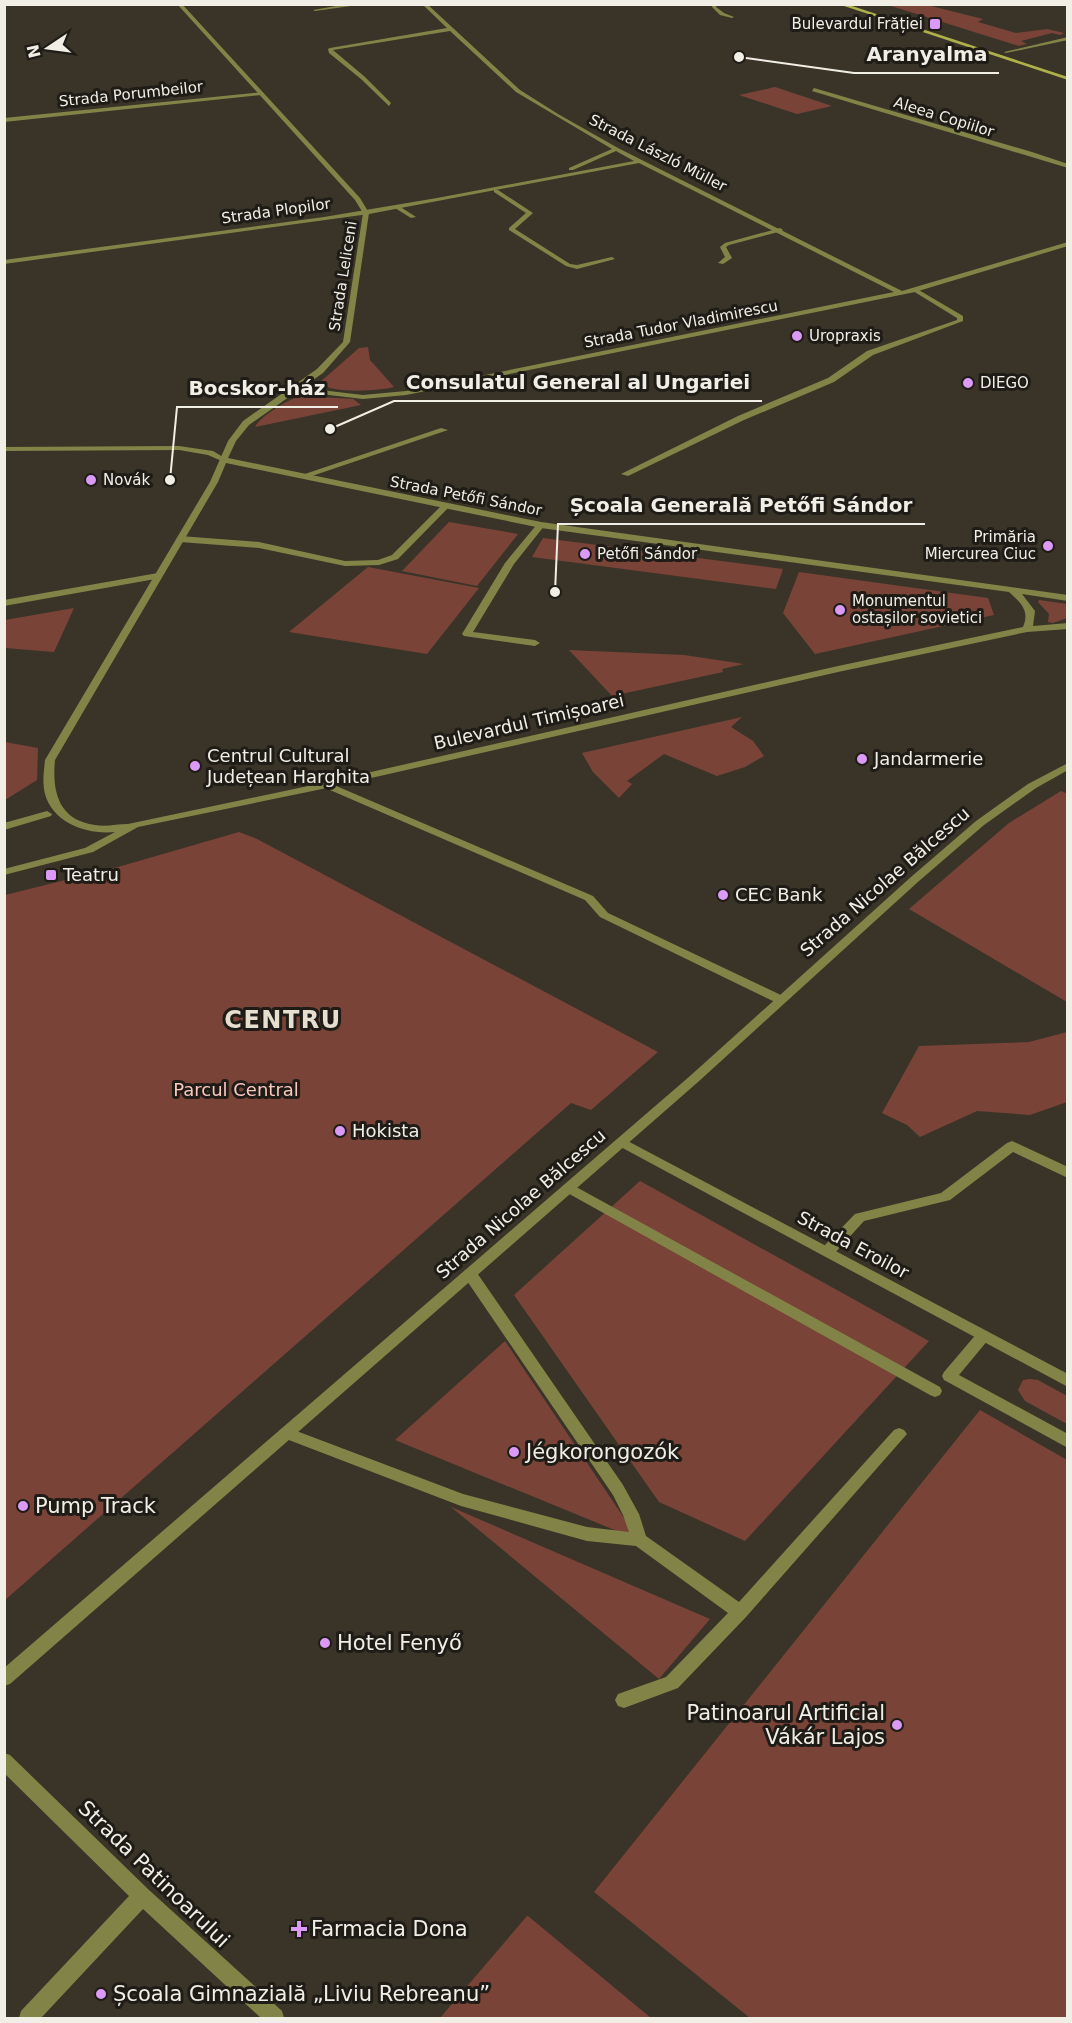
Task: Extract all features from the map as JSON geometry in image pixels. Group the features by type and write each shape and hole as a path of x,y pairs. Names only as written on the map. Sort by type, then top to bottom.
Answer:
{"main road":[{"path":"840,4 1068,79"},
{"path":"861,4 1068,72"}],"street":[{"name":"Strada Leliceni","path":"135,825 108,830 82,827 71,823 58,811 54,802 48,782 50,760 180,539 224,460 232,441 246,423 330,362 346,342 366,213 358,199 179,4"},
{"path":"315,10 363,4"},
{"name":"Strada László Müller","path":"424,4 518,91 616,149 902,293"},
{"path":"716,4 714,7 718,12 732,17"},
{"path":"389,104 363,78 331,53 330,49 451,29"},
{"path":"1006,52 1068,38"},
{"name":"Aleea Copiilor","path":"814,90 1068,166"},
{"name":"Strada Porumbeilor","path":"4,120 261,93"},
{"path":"550,178 616,149"},
{"path":"550,178 641,161"},
{"name":"Strada Plopilor","path":"4,262 366,213 496,191 550,178"},
{"path":"496,191 530,213 511,229 568,265 577,267 612,259"},
{"path":"500,202 512,201"},
{"path":"397,207 413,217"},
{"path":"722,263 729,258 723,247 727,244 780,230"},
{"name":"Strada Tudor Vladimirescu","path":"295,389 363,396 406,393 902,293 1068,244"},
{"path":"625,474 741,418 831,380 870,353 960,321 962,317 955,312 915,290"},
{"path":"303,476 444,430"},
{"name":"Strada Petőfi Sándor","path":"4,449 179,448 210,453 224,460 541,525 1068,598"},
{"path":"180,539 261,545 324,560 375,563 395,556 446,506"},
{"path":"535,643 467,634 500,578 530,535 541,525"},
{"path":"4,603 158,576"},
{"path":"1010,589 1031,611 1031,620 1027,629"},
{"name":"Bulevardul Timișoarei","path":"4,872 89,850 135,825 327,785 1027,629 1068,626"},
{"name":"Strada Nicolae Bălcescu","path":"4,1679 622,1142 980,823 1032,786 1068,766"},
{"path":"327,785 589,898 604,915 781,1000"},
{"path":"4,827 47,814"},
{"name":"Strada Eroilor","path":"622,1142 1068,1380"},
{"path":"828,1251 860,1217 945,1197 1012,1146 1068,1173"},
{"path":"569,1188 935,1391"},
{"path":"470,1274 618,1490 632,1514 639,1540"},
{"path":"983,1336 949,1376 1068,1442"},
{"path":"286,1433 461,1500 587,1534 639,1540 740,1612"},
{"path":"624,1700 672,1683 740,1612 899,1434"},
{"name":"Strada Patinoarului","path":"4,1761 142,1896 274,2019"},
{"path":"28,2019 142,1896"}],"green space":[{"path":"888,5 927,5 983,19 978,22 1016,33 1047,29 1064,33 1060,35 1052,33 1021,41 1027,44 1019,46"},
{"path":"775,87 832,106 797,114 739,95"},
{"path":"368,347 370,360 394,387 377,390 345,390 319,383 359,348"},
{"path":"301,396 353,399 361,405 255,427 275,409"},
{"path":"449,522 518,534 477,586 402,571"},
{"path":"543,538 783,569 776,589 532,557"},
{"path":"368,567 479,588 427,654 289,632"},
{"path":"799,572 988,598 994,615 815,654 783,613"},
{"path":"1039,600 1067,604 1067,618 1053,623 1048,622 1049,614 1038,602"},
{"path":"74,608 54,652 5,648 5,620"},
{"path":"569,650 684,655 744,664 722,669 723,672 612,696"},
{"path":"742,717 731,727 753,741 764,756 745,767 717,776 664,754 627,781 632,784 619,798 593,772 582,753"},
{"path":"5,742 38,748 37,780 5,800"},
{"path":"1061,791 1068,794 1067,1002 909,909 1009,823"},
{"name":"Parcul Central","path":"239,832 257,839 658,1052 591,1110 571,1103 5,1600 5,895 118,867"},
{"path":"1067,1032 1067,1102 1030,1115 977,1111 920,1137 907,1125 882,1113 919,1046 1029,1042"},
{"path":"640,1181 929,1341 745,1541 659,1502 514,1295"},
{"path":"505,1341 639,1540 395,1440"},
{"path":"1023,1380 1038,1380 1067,1396 1067,1424 1025,1401 1018,1390"},
{"name":"Patinoarul Artificial Vákár Lajos","path":"980,1410 1067,1460 1067,2018 750,2018 594,1892"},
{"path":"451,1507 710,1619 659,1679"},
{"path":"528,1916 651,2018 440,2018"}],"place":[{"name":"Bulevardul Frăției","path":"935,24"},
{"name":"Aranyalma","path":"739,57"},
{"name":"Uropraxis","path":"797,336"},
{"name":"DIEGO","path":"968,383"},
{"name":"Consulatul General al Ungariei","path":"330,429"},
{"name":"Novák","path":"91,480"},
{"name":"Bocskor-ház","path":"170,480"},
{"name":"Primăria Miercurea Ciuc","path":"1048,546"},
{"name":"Petőfi Sándor","path":"585,554"},
{"name":"Școala Generală Petőfi Sándor","path":"555,592"},
{"name":"Monumentul ostașilor sovietici","path":"840,610"},
{"name":"Jandarmerie","path":"862,759"},
{"name":"Centrul Cultural Județean Harghita","path":"195,766"},
{"name":"Teatru","path":"51,875"},
{"name":"CEC Bank","path":"723,895"},
{"name":"Hokista","path":"340,1131"},
{"name":"Jégkorongozók","path":"514,1452"},
{"name":"Pump Track","path":"23,1506"},
{"name":"Hotel Fenyő","path":"325,1643"},
{"name":"Patinoarul Artificial Vákár Lajos","path":"897,1725"},
{"name":"Farmacia Dona","path":"299,1929"},
{"name":"Școala Gimnazială „Liviu Rebreanu”","path":"101,1994"}],"district":[{"name":"CENTRU","path":"283,1020"}]}
